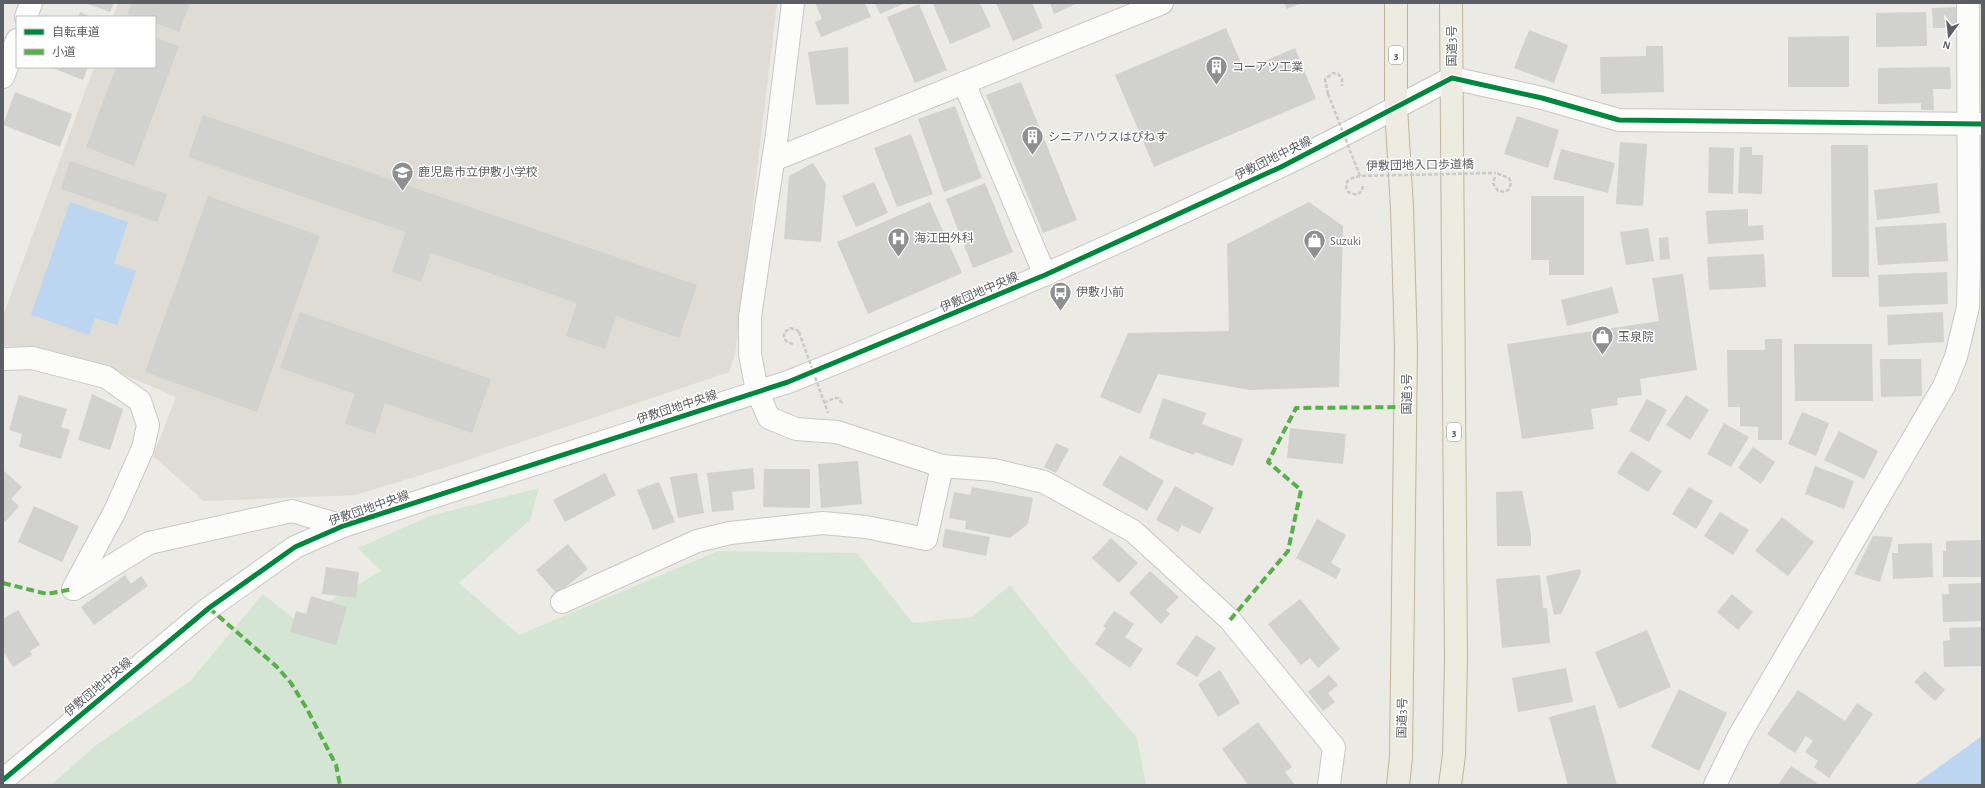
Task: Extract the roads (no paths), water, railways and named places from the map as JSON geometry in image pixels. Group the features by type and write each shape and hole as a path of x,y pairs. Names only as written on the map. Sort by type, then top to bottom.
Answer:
{"highway":[{"name":"国道3号","path":"1396,3 1396,107 1402,208 1407,363 1401,757 1398,785"},
{"name":"国道3号","path":"1450,785 1454,755 1456,659 1452,3"}],"street":[{"path":"26,16 31,3"},
{"path":"793,3 773,160 750,317 750,354 757,391 769,418 796,429 837,432 942,466 994,470 1044,482 1133,531 1230,620 1334,747 1329,785"},
{"path":"773,160 1162,3"},
{"path":"1715,785 1742,730 1944,386 1956,357 1968,307 1976,124 1968,3"},
{"path":"3,78 16,43"},
{"path":"1452,78 1542,98 1619,120 1976,124"},
{"name":"伊敷団地中央線","path":"3,780 210,608 295,547 343,526 788,382 842,361 1045,275 1281,166 1452,78"},
{"path":"964,83 1045,275"},
{"path":"3,359 32,358 106,377 140,401 148,425 143,448 115,511 72,589 149,543 292,511 343,526"},
{"path":"562,602 696,540 730,533 823,523 866,527 926,539 942,466"}],"water":[{"path":"70,202 128,222 114,263 136,271 117,325 95,318 89,335 31,315"},
{"path":"1982,736 1982,785 1914,785"}],"place":[{"name":"コーアツ工業","path":"1216,86"},
{"name":"シニアハウスはぴねす","path":"1032,156"},
{"name":"鹿児島市立伊敷小学校","path":"402,192"},
{"name":"海江田外科","path":"899,258"},
{"name":"Suzuki","path":"1314,260"},
{"name":"伊敷小前","path":"1060,312"},
{"name":"玉泉院","path":"1602,356"}]}
